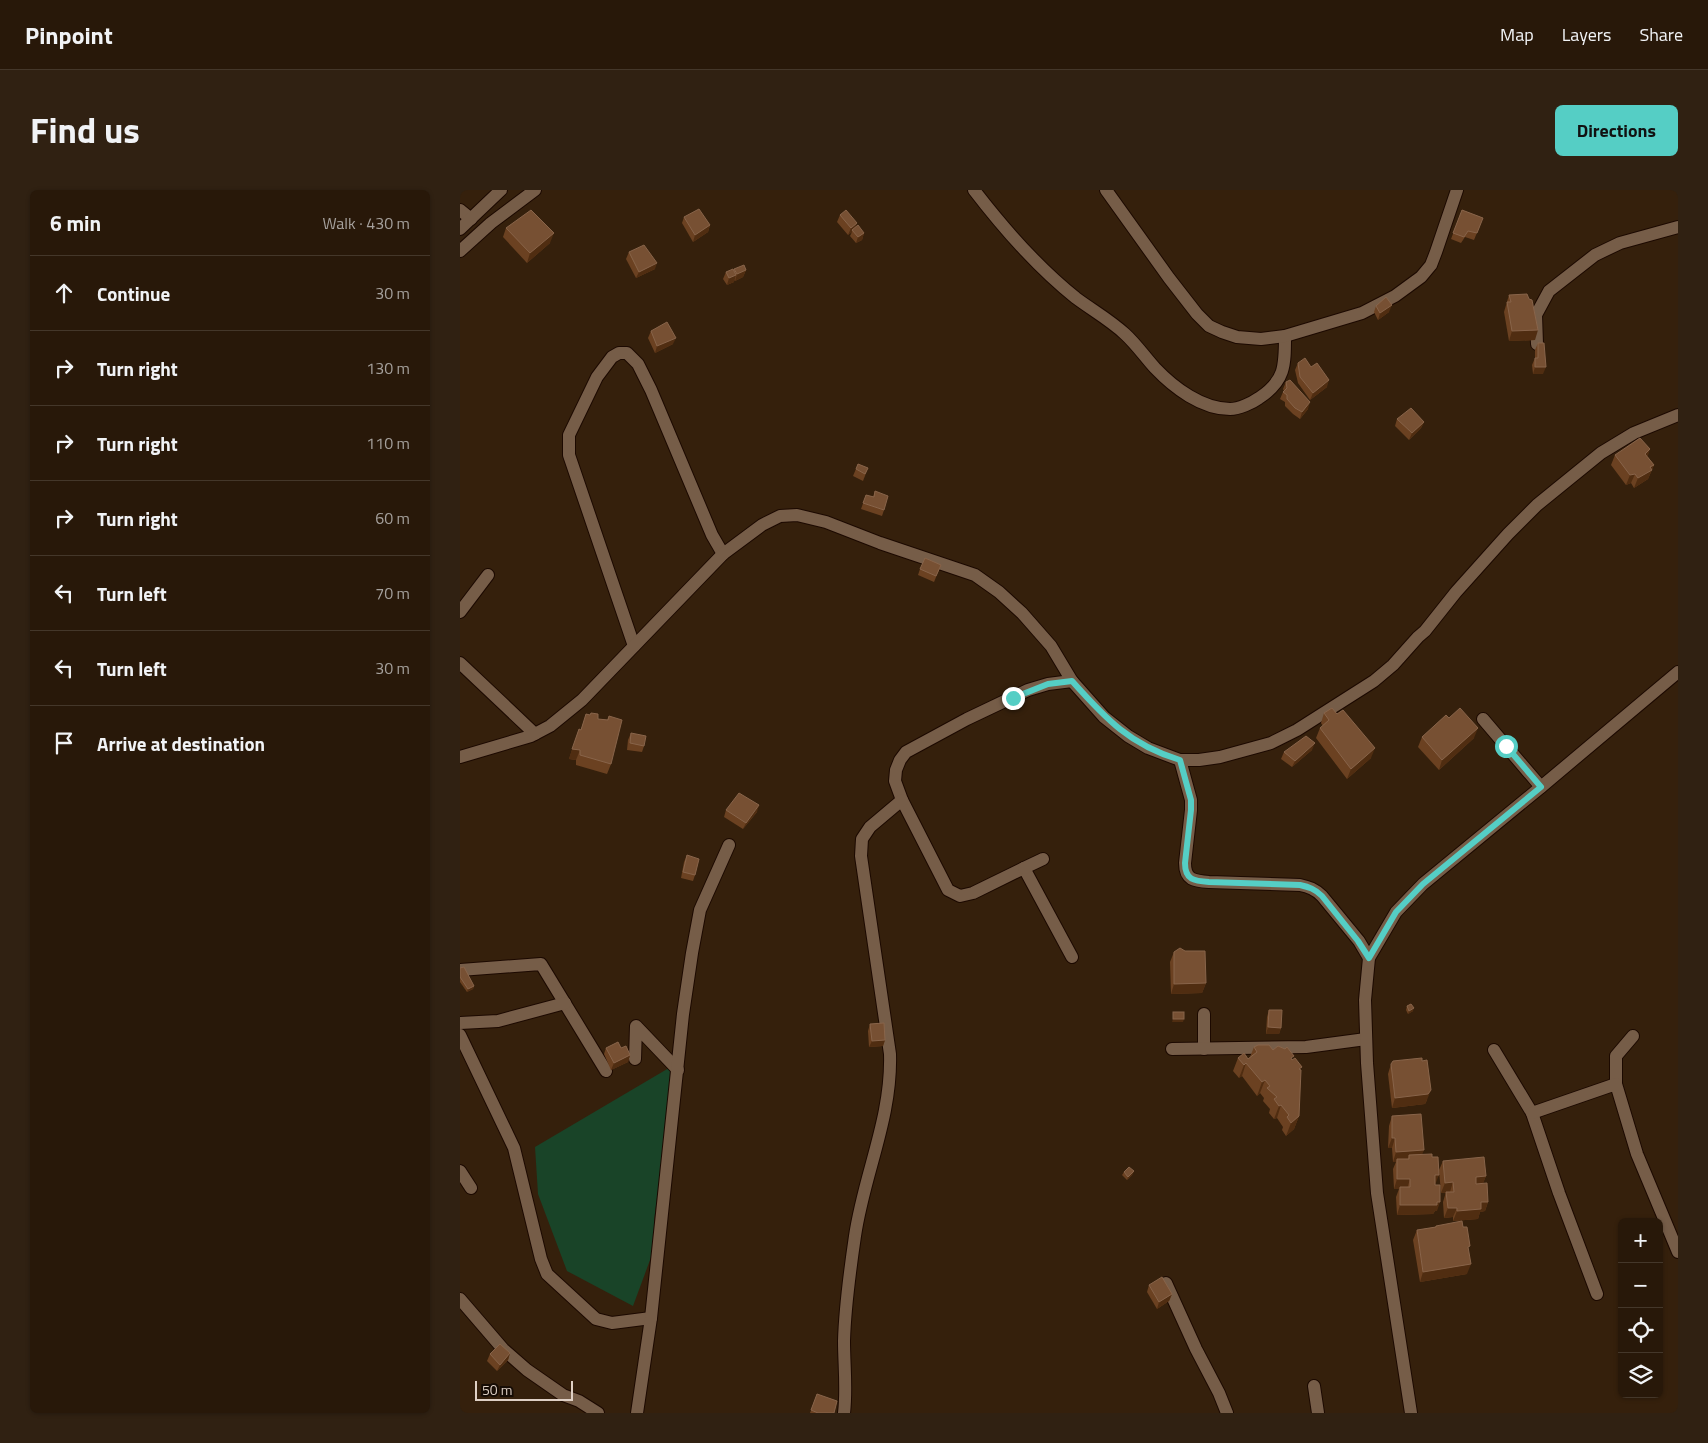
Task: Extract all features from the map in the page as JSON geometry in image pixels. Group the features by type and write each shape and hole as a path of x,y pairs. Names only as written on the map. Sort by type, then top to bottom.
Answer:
{"street":[{"path":"460,229 502,190"},
{"path":"460,251 491,223 535,190"},
{"path":"974,190 1000,224 1045,270 1075,297 1126,334 1157,370 1194,400 1231,409 1256,400 1269,392 1279,381 1282,374 1285,336"},
{"path":"1106,190 1180,292 1209,326 1237,337 1261,339 1285,336 1362,313 1395,296 1422,276 1436,252 1457,190"},
{"path":"460,210 471,219"},
{"path":"1537,344 1536,315 1549,291 1595,255 1628,241 1678,227"},
{"path":"634,646 569,455 569,435 597,377 612,357 619,353 627,354 638,364 722,554"},
{"path":"460,757 536,734 550,726 582,700 722,554 762,525 780,516 796,516 826,522 880,543 975,575 999,592 1022,613 1051,646 1072,681 1104,716 1128,736 1148,748 1180,760 1199,760 1220,757 1271,743 1297,730 1374,681 1393,665 1425,631 1456,592 1508,534 1543,500 1601,454 1634,433 1678,415"},
{"path":"460,612 488,575"},
{"path":"460,662 536,734"},
{"path":"1411,1413 1377,1193 1366,1039 1365,1000 1369,958 1396,912 1413,893 1678,672"},
{"path":"1043,859 974,893 960,896 948,890 902,800 895,781 896,770 906,752 967,719 1028,690 1048,684 1072,681"},
{"path":"1483,719 1541,787"},
{"path":"1180,760 1191,800 1185,863 1185,871 1188,876 1198,881 1209,882 1308,886 1322,896 1358,941 1369,958"},
{"path":"844,1413 846,1399 844,1341 855,1234 888,1102 891,1077 890,1054 861,856 862,840 870,827 902,800"},
{"path":"636,1413 651,1318 683,1014 700,910 728,845"},
{"path":"1024,868 1072,957"},
{"path":"460,970 541,964 606,1071"},
{"path":"460,1023 498,1021 565,1002"},
{"path":"1204,1014 1204,1049"},
{"path":"635,1059 636,1026 678,1070"},
{"path":"460,1035 514,1148 541,1259 547,1274 596,1318 612,1323 651,1318"},
{"path":"1633,1036 1616,1056 1616,1084 1637,1154 1678,1252"},
{"path":"1172,1049 1297,1052 1366,1039"},
{"path":"1494,1050 1532,1113 1559,1193 1597,1294"},
{"path":"1532,1113 1616,1084"},
{"path":"460,1170 470,1188"},
{"path":"1166,1283 1196,1349 1216,1386 1227,1413"},
{"path":"460,1299 503,1349 527,1370 563,1395 579,1401 598,1413"},
{"path":"1314,1386 1318,1413"}],"green space":[{"path":"674,1065 654,1221 660,1233 633,1306 567,1271 538,1194 535,1147"}],"building":[{"path":"699,209 710,225 695,235 684,217"},
{"path":"531,210 554,233 530,253 506,228"},
{"path":"846,210 857,223 851,228 840,215"},
{"path":"1462,210 1483,218 1477,233 1468,231 1464,237 1453,233"},
{"path":"858,225 864,233 858,237 852,230"},
{"path":"644,245 657,263 639,272 629,252"},
{"path":"744,265 746,270 737,274 734,269"},
{"path":"733,269 736,275 729,278 726,272"},
{"path":"1527,294 1529,299 1532,300 1538,330 1512,331 1507,302 1511,302 1509,295"},
{"path":"1386,297 1392,305 1380,313 1376,306"},
{"path":"667,322 676,338 657,346 651,331"},
{"path":"1538,343 1544,343 1546,367 1535,367 1535,358 1538,358"},
{"path":"1305,358 1311,367 1317,363 1329,380 1313,393 1300,377 1298,363"},
{"path":"1290,380 1310,402 1302,412 1295,408 1283,392 1287,388 1286,382"},
{"path":"1411,408 1424,422 1412,433 1397,419"},
{"path":"1640,438 1650,449 1645,454 1654,465 1650,467 1652,470 1638,478 1635,474 1630,475 1615,455"},
{"path":"858,464 868,468 865,474 856,469"},
{"path":"875,491 888,496 884,510 863,503 866,495 874,497"},
{"path":"925,558 941,565 936,576 920,569"},
{"path":"1332,708 1337,714 1343,710 1375,748 1351,769 1320,728 1329,720 1324,713"},
{"path":"1460,708 1478,728 1442,760 1422,737 1446,715 1449,718"},
{"path":"591,713 598,714 598,719 608,720 609,716 622,720 611,764 580,755 580,750 572,749 586,714 590,715"},
{"path":"631,733 646,736 644,746 630,743"},
{"path":"1306,736 1315,743 1295,761 1284,752"},
{"path":"739,793 759,805 746,823 726,810"},
{"path":"687,855 699,859 695,875 683,872"},
{"path":"1180,948 1185,951 1205,951 1206,983 1174,984 1174,952"},
{"path":"464,967 474,986 468,989 460,977 460,968"},
{"path":"1411,1004 1414,1008 1409,1011 1407,1006"},
{"path":"1269,1010 1282,1010 1281,1028 1268,1027"},
{"path":"1173,1012 1184,1012 1184,1019 1173,1019"},
{"path":"884,1023 885,1040 872,1041 870,1024"},
{"path":"618,1042 621,1048 626,1046 630,1055 614,1063 606,1048"},
{"path":"1269,1045 1273,1050 1278,1046 1285,1049 1287,1047 1294,1056 1291,1058 1292,1060 1295,1058 1302,1067 1299,1069 1301,1070 1299,1116 1291,1123 1287,1117 1289,1115 1274,1099 1277,1097 1267,1088 1270,1086 1265,1080 1262,1082 1246,1063 1244,1065 1238,1058 1244,1053 1248,1059 1257,1052 1254,1047"},
{"path":"1422,1058 1422,1061 1427,1060 1431,1090 1428,1094 1395,1098 1391,1064 1393,1061"},
{"path":"1421,1114 1424,1150 1396,1152 1395,1138 1392,1138 1392,1116"},
{"path":"1432,1154 1432,1157 1438,1157 1439,1175 1435,1175 1435,1185 1440,1185 1440,1202 1437,1202 1437,1205 1400,1205 1400,1187 1410,1187 1410,1179 1397,1179 1397,1159 1409,1159 1409,1155"},
{"path":"1484,1157 1486,1176 1476,1177 1476,1184 1487,1183 1488,1202 1481,1202 1481,1209 1457,1211 1457,1208 1448,1208 1446,1192 1454,1192 1453,1182 1445,1183 1443,1161"},
{"path":"1129,1167 1134,1171 1128,1177 1124,1172"},
{"path":"1462,1221 1463,1227 1467,1227 1471,1264 1423,1272 1417,1230"},
{"path":"1162,1277 1172,1294 1159,1302 1149,1285"},
{"path":"500,1344 510,1353 500,1365 490,1354"},
{"path":"817,1394 837,1401 834,1413 818,1413 811,1410"}],"route":[{"path":"1013,698 1028,690 1048,684 1072,681 1104,716 1128,736 1148,748 1180,760 1191,800 1185,863 1185,871 1188,876 1198,881 1209,882 1308,886 1322,896 1358,941 1369,958 1385,928 1408,898 1541,787 1506,746"}]}
